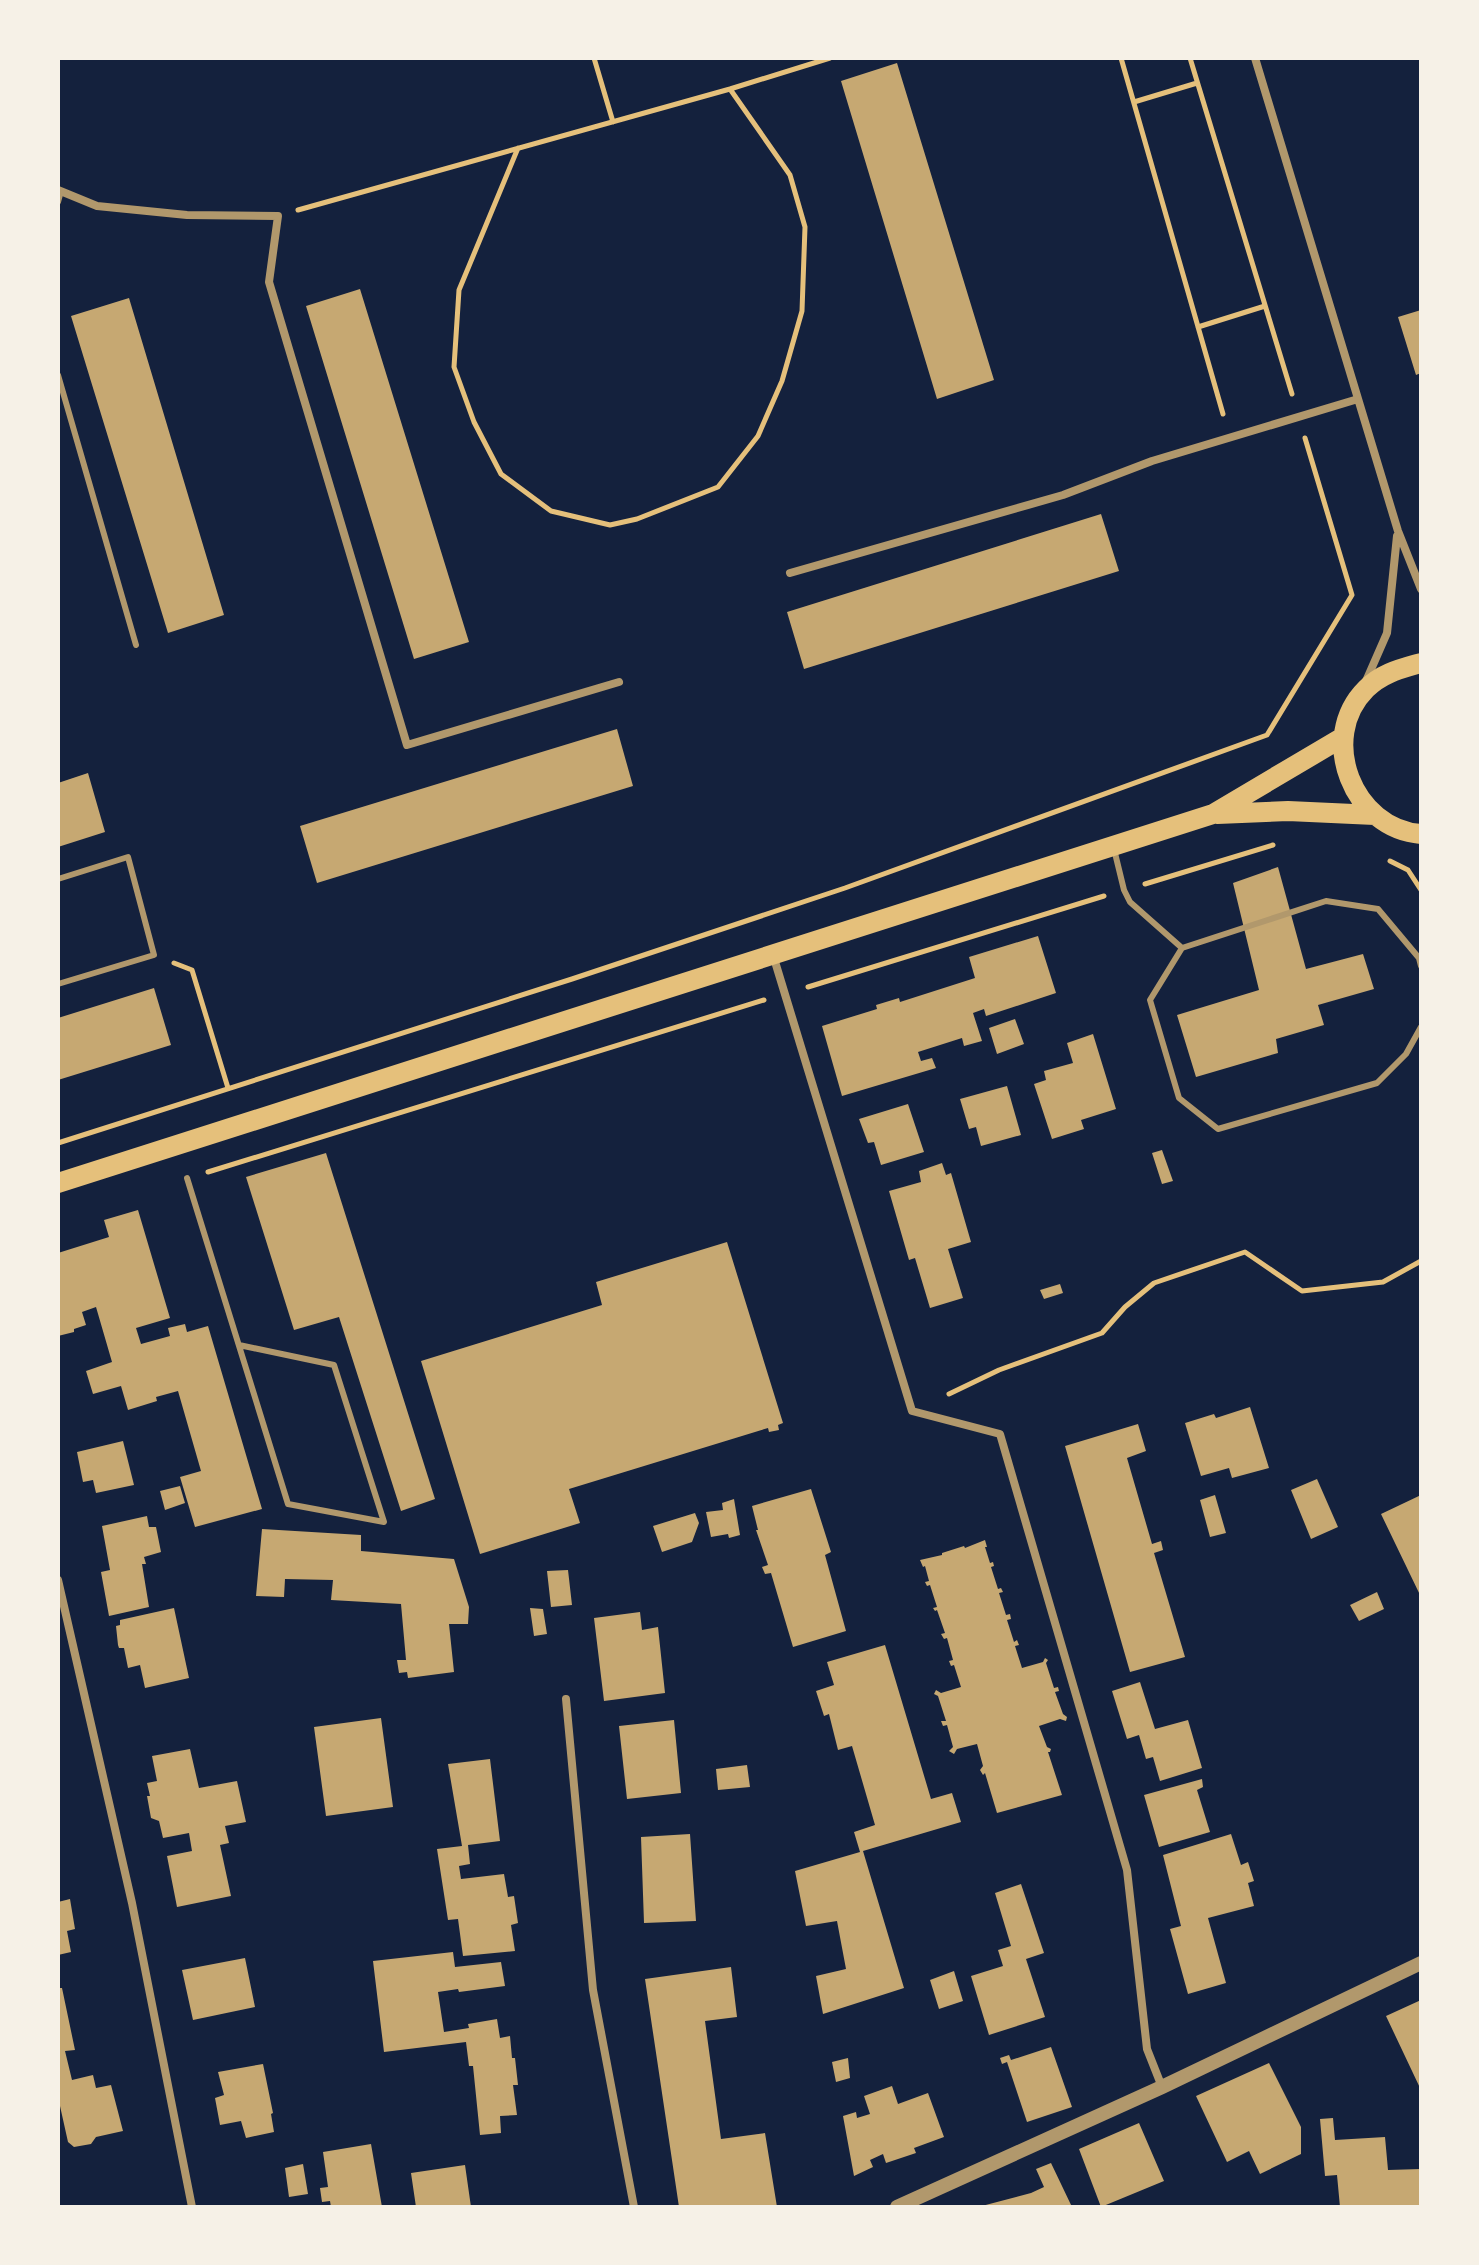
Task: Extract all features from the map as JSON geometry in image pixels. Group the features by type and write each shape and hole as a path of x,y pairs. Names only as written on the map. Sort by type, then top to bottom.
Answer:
{"main road":[{"path":"1421,663 1390,671 1367,688 1351,710 1343,737 1348,777 1362,803 1383,822 1421,834"},
{"path":"58,1183 1213,814 1343,737"},
{"path":"1213,814 1288,811 1375,815"}],"street":[{"path":"1255,58 1398,531 1421,589"},
{"path":"60,191 97,206 187,215 278,216 269,282 407,745 619,682"},
{"path":"790,573 1063,495 1152,461 1358,399"},
{"path":"1358,699 1387,633 1398,531"},
{"path":"773,955 912,1411 1000,1434 1127,1870 1147,2049 1162,2087"},
{"path":"58,1580 132,1903 192,2207"},
{"path":"566,1699 593,1990 634,2207"},
{"path":"897,2207 1162,2087 1421,1963"}],"lane":[{"path":"58,202 60,191"},
{"path":"58,375 136,645"},
{"path":"1113,846 1130,902 1182,948"},
{"path":"58,879 128,857 154,955 58,984"},
{"path":"1421,966 1419,958 1378,909 1326,901 1182,948 1150,1000 1179,1098 1218,1129 1377,1083 1406,1054 1421,1027"},
{"path":"187,1178 288,1504 384,1522 334,1365 239,1345"}],"path":[{"path":"594,58 613,122"},
{"path":"278,216 830,58"},
{"path":"1121,58 1230,438"},
{"path":"1134,102 1197,83"},
{"path":"518,148 459,290 454,367 474,422 501,474 551,511 610,525 637,519 718,487 758,436 782,381 802,311 805,227 790,175 730,89"},
{"path":"1198,327 1265,306"},
{"path":"58,1143 572,979 845,888 1267,735"},
{"path":"154,955 192,970 228,1088"},
{"path":"187,1178 757,1002"},
{"path":"912,1411 999,1370 1102,1333 1125,1307 1154,1283 1245,1252 1302,1291 1383,1282 1421,1261"}],"building":[{"path":"897,63 994,380 937,399 841,81"},
{"path":"360,289 469,642 414,659 306,306"},
{"path":"129,298 224,615 168,633 71,316"},
{"path":"1421,310 1421,373 1416,375 1398,317"},
{"path":"1101,514 1119,571 804,669 787,612"},
{"path":"617,729 633,786 317,883 300,826"},
{"path":"88,773 105,832 58,847 58,783"},
{"path":"1278,867 1306,969 1363,954 1374,989 1318,1005 1324,1025 1276,1039 1278,1053 1196,1077 1177,1015 1259,990 1233,883"},
{"path":"1038,936 1056,993 986,1016 984,1009 973,1013 982,1041 964,1046 962,1038 918,1052 921,1061 932,1058 936,1068 842,1096 822,1026 877,1009 876,1005 899,998 900,1002 975,978 969,957"},
{"path":"154,988 171,1045 58,1080 58,1018"},
{"path":"1015,1019 1024,1044 997,1054 989,1028"},
{"path":"1093,1034 1116,1109 1081,1120 1084,1129 1052,1139 1034,1084 1046,1080 1044,1071 1073,1063 1067,1043"},
{"path":"1007,1086 1021,1135 981,1146 976,1127 969,1129 960,1099"},
{"path":"908,1104 924,1152 881,1165 874,1142 868,1143 859,1119"},
{"path":"1162,1150 1173,1181 1162,1184 1152,1153"},
{"path":"326,1153 435,1499 401,1511 339,1317 294,1330 246,1177"},
{"path":"942,1163 946,1175 951,1173 971,1242 948,1249 963,1298 930,1308 915,1258 909,1260 889,1191 921,1182 919,1171"},
{"path":"138,1210 170,1318 136,1328 141,1344 170,1336 168,1328 185,1324 187,1332 208,1326 262,1509 195,1527 180,1477 201,1471 178,1391 128,1410 121,1386 93,1394 86,1371 112,1362 96,1307 82,1312 86,1325 58,1336 58,1253 109,1237 104,1220"},
{"path":"727,1242 783,1423 778,1425 779,1430 769,1432 768,1428 569,1489 580,1523 480,1554 421,1361 602,1305 596,1282"},
{"path":"1060,1284 1063,1293 1044,1299 1040,1290"},
{"path":"1250,1407 1269,1468 1232,1478 1229,1468 1201,1476 1185,1423 1214,1414 1216,1418"},
{"path":"1138,1424 1146,1451 1127,1458 1152,1544 1161,1541 1163,1550 1154,1553 1185,1657 1130,1672 1065,1446"},
{"path":"123,1441 134,1485 96,1493 93,1480 83,1482 77,1452"},
{"path":"1317,1479 1338,1527 1311,1539 1291,1490"},
{"path":"180,1486 185,1503 165,1510 160,1491"},
{"path":"811,1489 831,1552 825,1555 846,1631 793,1647 771,1573 765,1574 762,1567 768,1565 756,1530 752,1506"},
{"path":"1215,1495 1226,1533 1210,1537 1200,1500"},
{"path":"1421,1495 1421,1597 1381,1514"},
{"path":"734,1499 740,1535 711,1537 706,1512 723,1510 722,1503"},
{"path":"695,1513 699,1523 692,1542 662,1552 653,1526"},
{"path":"147,1516 149,1527 156,1527 161,1552 144,1557 146,1564 142,1564 149,1607 109,1616 101,1572 110,1570 102,1526"},
{"path":"262,1529 361,1535 361,1551 454,1559 469,1607 468,1624 449,1624 454,1672 408,1678 407,1672 399,1673 397,1660 406,1660 401,1604 331,1600 333,1580 285,1579 284,1597 256,1596"},
{"path":"985,1540 998,1589 1001,1588 1003,1592 999,1593 1006,1615 1010,1614 1011,1619 1007,1620 1014,1642 1017,1640 1019,1645 1015,1646 1022,1668 1043,1662 1045,1658 1048,1660 1046,1663 1054,1688 1058,1687 1059,1691 1055,1692 1067,1717 1066,1721 1060,1719 1039,1726 1047,1747 1051,1749 1048,1752 1062,1795 997,1813 985,1773 983,1775 980,1770 983,1766 977,1744 957,1749 954,1754 949,1751 953,1747 947,1725 943,1726 941,1721 946,1721 938,1696 934,1694 936,1690 941,1693 961,1687 954,1665 951,1666 949,1661 953,1660 947,1638 944,1639 941,1634 945,1633 937,1610 933,1608 937,1607 930,1585 927,1586 925,1582 929,1581 920,1560"},
{"path":"568,1570 572,1605 551,1607 547,1571"},
{"path":"1377,1592 1384,1609 1359,1621 1350,1605"},
{"path":"174,1608 189,1678 145,1688 140,1665 128,1668 124,1648 118,1645 116,1626 120,1625 120,1620"},
{"path":"530,1608 543,1609 547,1634 534,1636"},
{"path":"640,1612 642,1630 658,1627 665,1693 604,1701 594,1618"},
{"path":"885,1645 931,1799 952,1793 961,1822 863,1851 904,1988 823,2014 816,1976 846,1969 837,1921 806,1926 795,1871 860,1852 854,1832 875,1825 852,1746 838,1750 829,1714 824,1716 816,1691 834,1685 827,1662"},
{"path":"1140,1682 1155,1729 1188,1720 1202,1768 1160,1781 1153,1757 1146,1759 1139,1735 1127,1739 1112,1691"},
{"path":"381,1718 393,1807 326,1816 314,1727"},
{"path":"674,1720 681,1793 627,1799 619,1726"},
{"path":"190,1749 199,1788 237,1781 246,1822 225,1826 229,1843 220,1845 231,1896 177,1907 167,1856 192,1851 189,1833 163,1838 159,1821 151,1818 147,1783 157,1781 152,1756"},
{"path":"490,1759 500,1841 468,1845 470,1864 459,1866 461,1879 504,1874 508,1897 514,1896 518,1923 511,1925 515,1951 463,1956 458,1919 448,1920 437,1849 462,1846 448,1764"},
{"path":"747,1765 750,1787 718,1790 716,1769"},
{"path":"1202,1779 1203,1787 1197,1790 1210,1832 1159,1847 1144,1795"},
{"path":"690,1834 696,1921 644,1923 641,1837"},
{"path":"1231,1834 1241,1865 1248,1862 1254,1881 1248,1883 1254,1906 1208,1918 1226,1983 1188,1994 1170,1929 1181,1926 1163,1855"},
{"path":"1021,1884 1044,1953 1026,1959 1045,2017 989,2035 971,1976 1003,1966 998,1950 1011,1946 995,1893"},
{"path":"70,1899 75,1929 67,1931 71,1952 58,1955 58,1902"},
{"path":"453,1952 455,1967 501,1962 505,1986 438,1992 444,2032 497,2019 500,2038 510,2036 518,2085 513,2085 517,2115 500,2116 501,2133 480,2135 473,2066 469,2066 466,2042 384,2052 373,1961"},
{"path":"245,1958 255,2007 193,2020 182,1970"},
{"path":"731,1967 737,2017 705,2021 721,2139 765,2133 777,2207 679,2207 645,1979"},
{"path":"954,1971 963,2001 939,2009 930,1980"},
{"path":"58,1988 62,1988 75,2050 65,2051 72,2080 93,2075 96,2088 111,2085 123,2131 96,2137 91,2144 74,2147 68,2142 58,2097"},
{"path":"1421,2000 1421,2090 1386,2016"},
{"path":"1051,2047 1072,2107 1027,2122 1007,2062 1002,2064 1000,2058 1009,2055 1011,2060"},
{"path":"848,2058 850,2078 836,2082 832,2062"},
{"path":"1269,2063 1301,2127 1301,2154 1260,2174 1249,2151 1227,2162 1196,2096"},
{"path":"263,2064 274,2132 246,2138 241,2121 220,2125 215,2098 224,2095 218,2072"},
{"path":"892,2086 898,2104 928,2093 944,2137 914,2148 916,2153 886,2163 883,2154 870,2160 873,2167 854,2176 843,2116 856,2112 857,2118 870,2114 864,2096"},
{"path":"1333,2118 1335,2140 1385,2137 1388,2170 1421,2169 1421,2207 1340,2207 1337,2175 1325,2176 1320,2119"},
{"path":"1139,2123 1164,2181 1101,2207 1079,2149"},
{"path":"371,2144 382,2207 331,2207 330,2201 322,2202 320,2188 328,2187 323,2152"},
{"path":"1051,2163 1072,2207 978,2207 1044,2187 1036,2169"},
{"path":"303,2164 308,2194 289,2197 285,2168"},
{"path":"465,2165 471,2207 416,2207 411,2173"}]}
